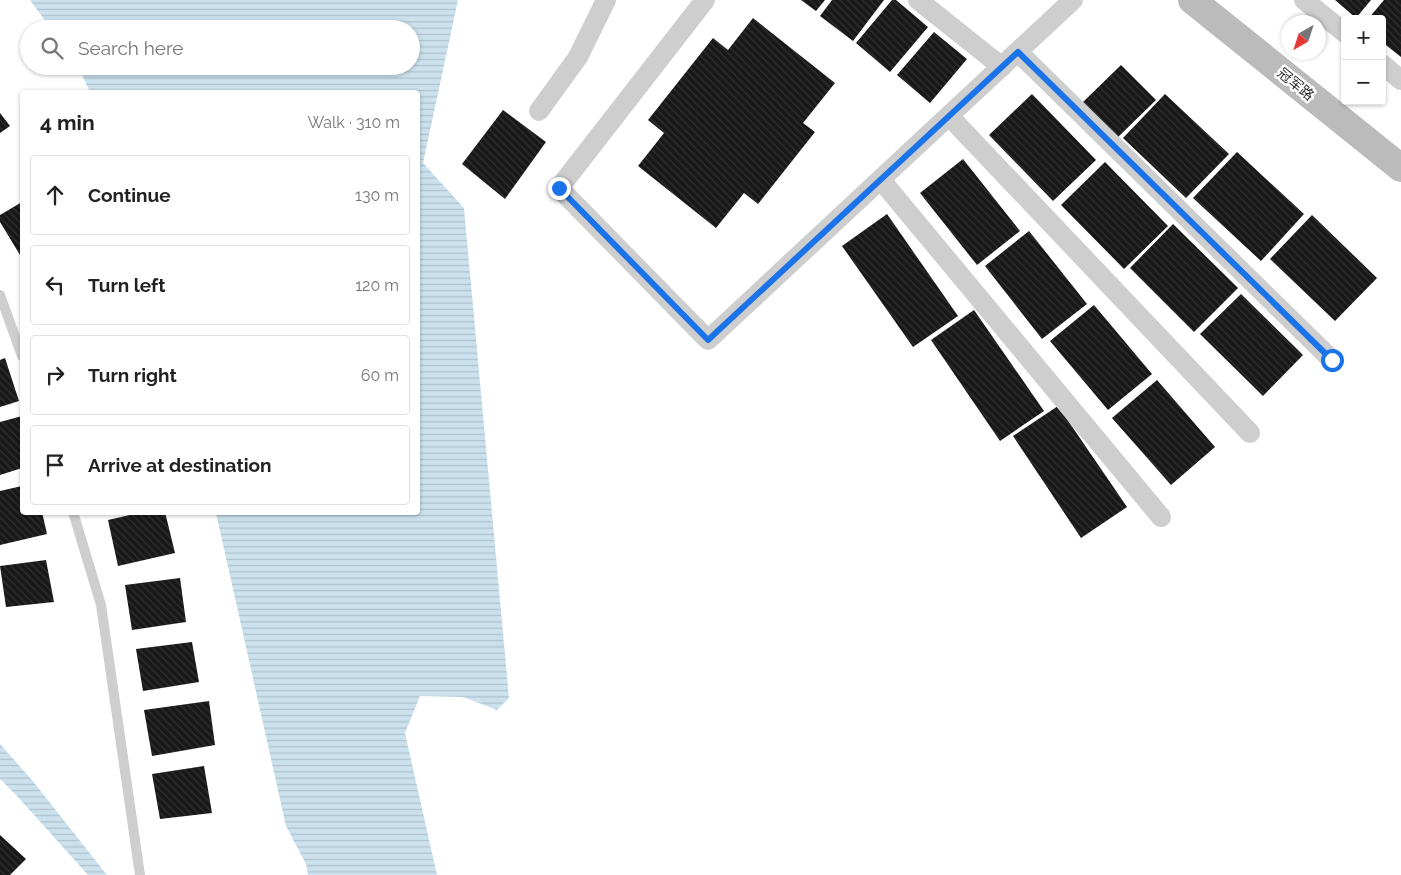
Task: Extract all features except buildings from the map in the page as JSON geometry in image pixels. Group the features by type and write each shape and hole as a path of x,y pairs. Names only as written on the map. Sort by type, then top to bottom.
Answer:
{"street":[{"path":"539,111 578,57 606,0"},
{"path":"705,0 559,188 708,340 1074,0"},
{"path":"918,0 1002,67"},
{"name":"冠军路","path":"1192,0 1401,168"},
{"path":"1304,0 1341,30"},
{"path":"1018,52 1332,360"},
{"path":"1386,67 1401,80"},
{"path":"949,116 1250,433"},
{"path":"881,180 1161,517"}],"lane":[{"path":"0,295 20,350"},
{"path":"74,515 101,606 140,875"}],"water":[{"path":"30,0 458,0 423,163 464,208 509,698 497,710 463,697 420,696 405,733 437,875 308,875 306,864 286,826 216,515 420,515 420,90 89,90 82,75 420,75 420,20 44,20"},
{"path":"0,744 32,780 107,875 88,875 0,779"}],"route":[{"path":"559,188 708,340 1018,52 1332,360"}]}
